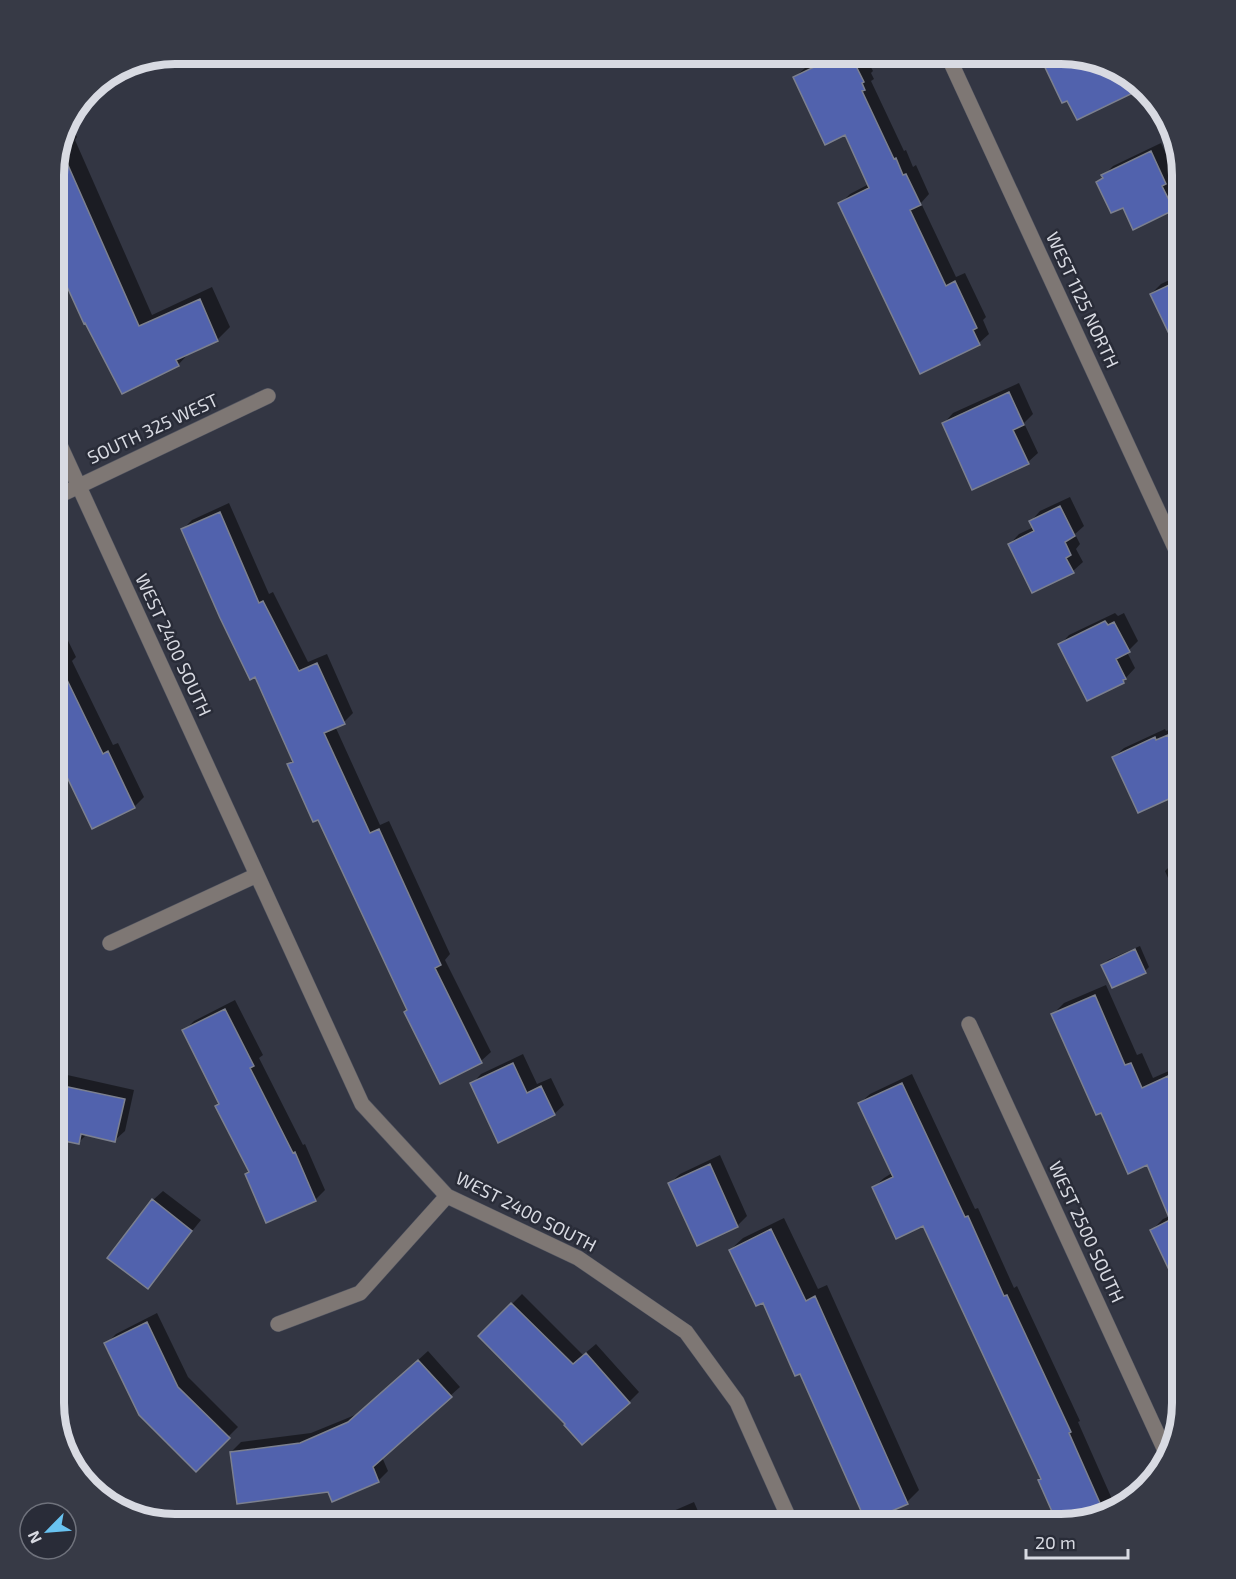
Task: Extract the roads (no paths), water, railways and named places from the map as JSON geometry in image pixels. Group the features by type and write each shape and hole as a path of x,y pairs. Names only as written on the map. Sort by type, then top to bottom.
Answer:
{"street":[{"name":"WEST 1125 NORTH","path":"952,65 1172,541"},
{"name":"SOUTH 325 WEST","path":"65,493 268,396"},
{"name":"WEST 2400 SOUTH","path":"65,455 362,1104 447,1196 578,1258 686,1332 737,1402 787,1514"},
{"path":"110,942 257,875"},
{"name":"WEST 2500 SOUTH","path":"969,1024 1163,1446"},
{"path":"278,1324 360,1293 447,1196"}]}
